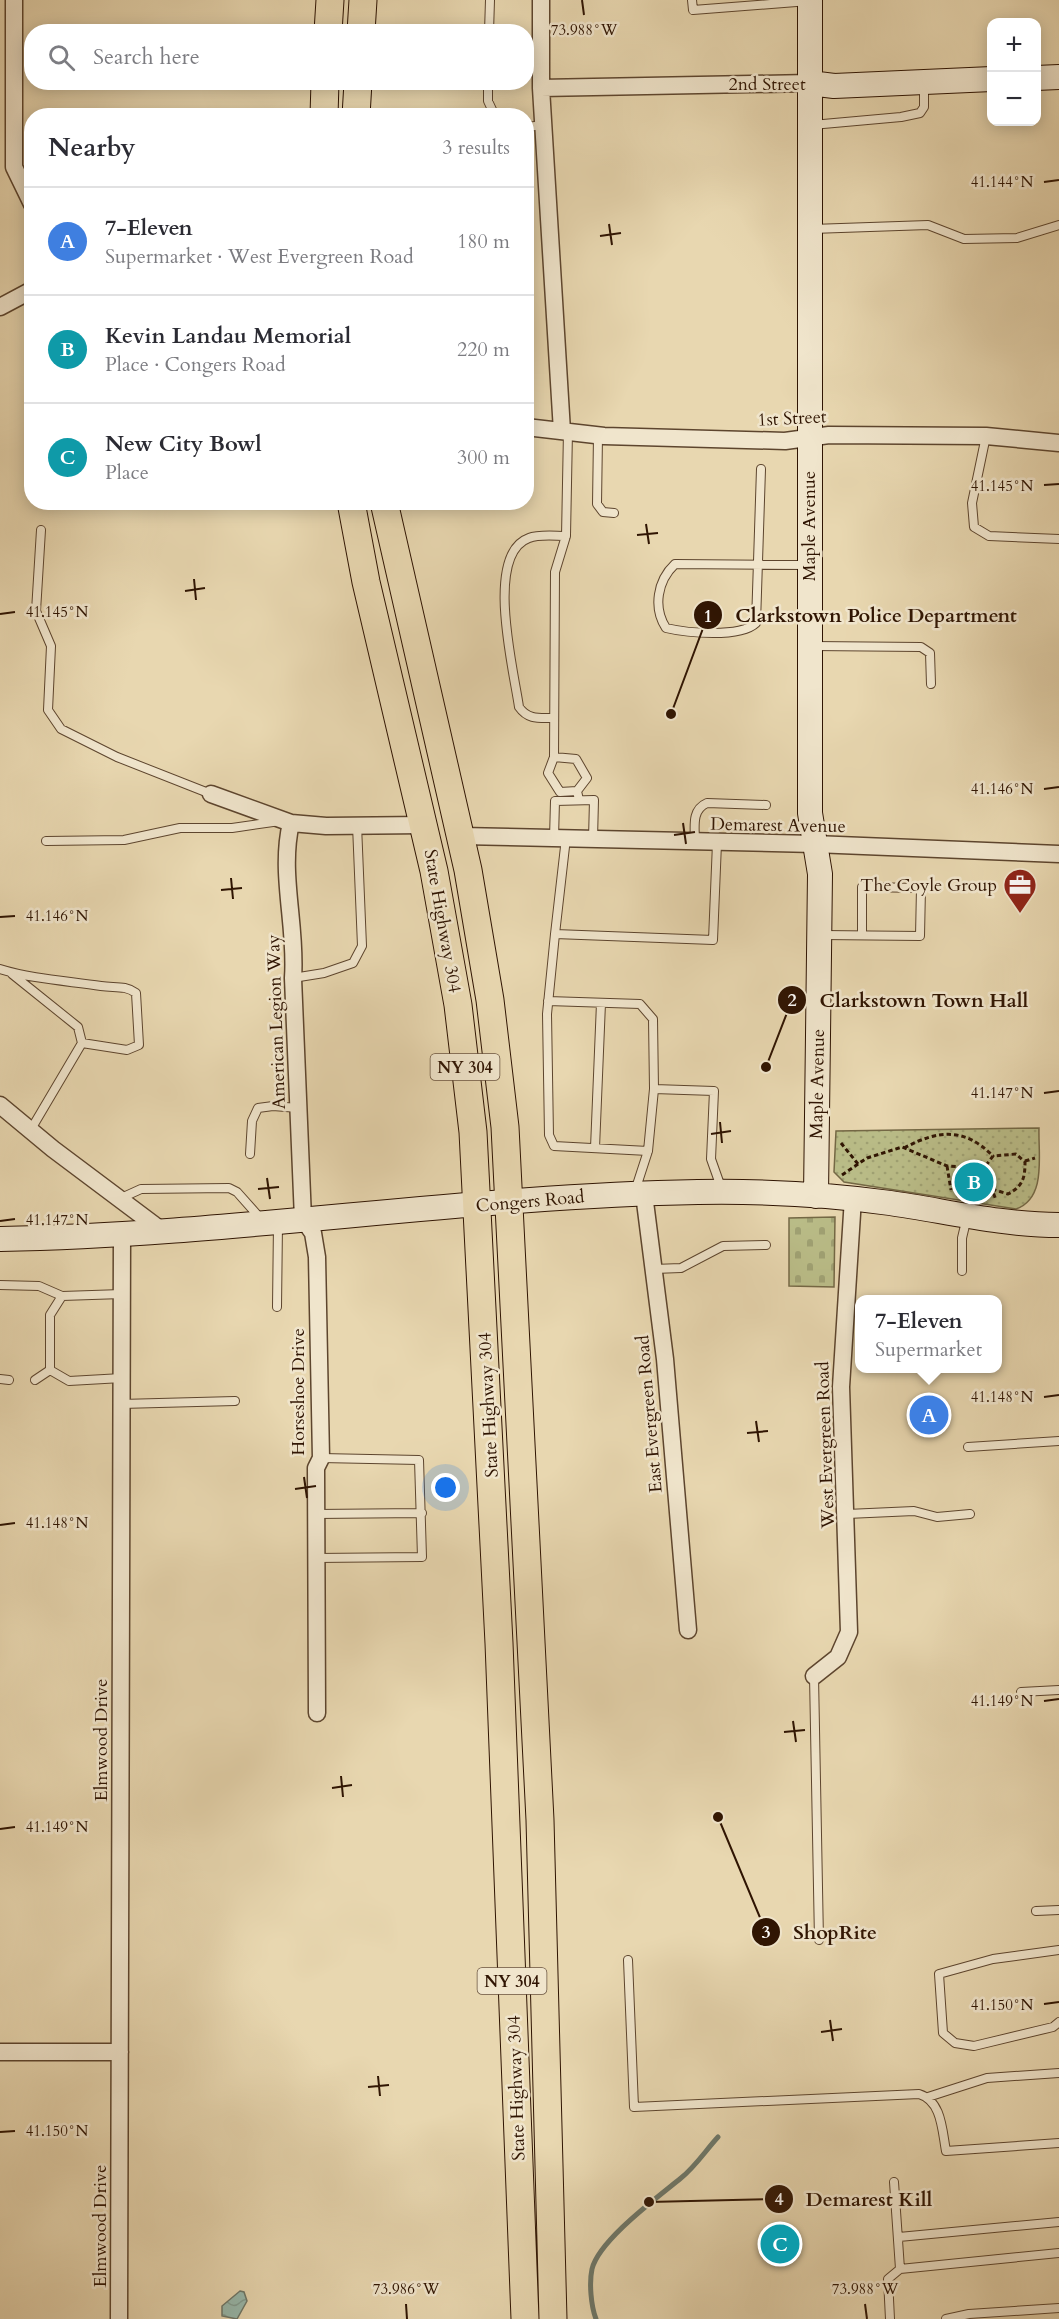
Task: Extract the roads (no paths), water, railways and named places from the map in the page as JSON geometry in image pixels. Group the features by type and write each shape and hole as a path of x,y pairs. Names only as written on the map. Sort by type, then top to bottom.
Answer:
{"main road":[{"path":"328,24 330,0"},
{"path":"362,24 363,0"},
{"path":"324,108 325,90"},
{"path":"356,108 358,90"},
{"name":"State Highway 304","path":"353,510 371,603 424,825 458,1005 478,1205 499,1643 525,2319"},
{"name":"State Highway 304","path":"386,510 404,601 461,836 490,1000 505,1127 511,1202 540,1820 553,2319"}],"street":[{"path":"14,0 14,167 24,188"},
{"path":"541,0 541,88 565,431"},
{"name":"Maple Avenue","path":"810,1 810,813 820,874 816,1196"},
{"path":"1041,78 1059,76"},
{"name":"2nd Street","path":"541,88 810,83 834,87 987,80"},
{"path":"0,307 24,294"},
{"name":"1st Street","path":"534,428 598,436 785,441 829,435 986,436 1059,443"},
{"path":"211,794 285,822 424,825"},
{"name":"American Legion Way","path":"285,822 294,957 303,1219"},
{"name":"Demarest Avenue","path":"461,836 814,844 1059,854"},
{"path":"0,1105 30,1131 161,1230"},
{"name":"Congers Road","path":"0,1239 123,1233 511,1202 639,1194 723,1192 853,1198 1018,1224 1059,1225"},
{"name":"East Evergreen Road","path":"639,1194 654,1269 665,1359 688,1630"},
{"name":"West Evergreen Road","path":"814,1676 838,1657 849,1632 841,1357 853,1198"},
{"name":"Horseshoe Drive","path":"303,1219 313,1233 316,1257 321,1458 316,1468 317,1713"},
{"name":"Elmwood Drive","path":"119,2319 123,1233"},
{"path":"0,2052 120,2052"}],"lane":[{"path":"489,24 490,0"},
{"path":"693,0 693,10 810,1"},
{"path":"810,126 920,113 924,107 924,82"},
{"path":"488,90 488,101 491,108"},
{"path":"534,126 544,125"},
{"path":"810,229 928,225 964,239 1017,238 1059,225"},
{"path":"565,431 566,536 555,572 554,757 548,774 560,792 594,800 593,839"},
{"path":"598,436 597,504 603,512 614,513"},
{"path":"986,436 972,503 974,527 989,536 1059,539"},
{"path":"761,469 757,565 756,623 750,629 686,633 666,628 658,616 660,585 664,574 675,564 757,565 809,565"},
{"path":"41,530 36,611 51,646 48,710 61,729 117,757 211,794"},
{"path":"554,718 532,718 524,714 519,707 503,602 507,561 515,548 529,538 566,536"},
{"path":"809,646 921,647 930,653 931,684"},
{"path":"554,757 576,759 587,778 578,796"},
{"path":"578,796 555,801 560,838 555,934 548,1001 549,1135 554,1146 648,1151"},
{"path":"695,843 695,814 707,802 766,805"},
{"path":"46,841 124,840 180,828 232,828 285,822"},
{"path":"293,978 324,973 352,963 362,946 357,825"},
{"path":"555,934 713,940 717,843"},
{"path":"819,935 920,936 921,888 862,887 862,935"},
{"path":"5,970 111,987 128,986 136,993 139,1046 127,1050 82,1043"},
{"path":"5,970 78,1027 82,1043 30,1131"},
{"path":"548,1001 640,1004 653,1019 654,1089 648,1151 639,1194"},
{"path":"595,1148 601,1003"},
{"path":"654,1089 714,1091 711,1159 723,1192"},
{"path":"250,1154 252,1121 258,1108 273,1106 298,1108"},
{"path":"118,1199 141,1189 229,1188 237,1192 271,1221 277,1307"},
{"path":"962,1271 962,1238 967,1216"},
{"path":"654,1269 681,1268 723,1246 766,1245"},
{"path":"0,1285 39,1286 62,1296 122,1294"},
{"path":"50,1370 50,1315 62,1296"},
{"path":"50,1370 69,1381 122,1378"},
{"path":"35,1380 50,1370"},
{"path":"122,1404 235,1401"},
{"path":"968,1447 1059,1441"},
{"path":"316,1558 422,1557 419,1460 321,1458"},
{"path":"847,1514 914,1511 938,1517 970,1514"},
{"path":"316,1514 422,1513"},
{"path":"814,1676 819,1940"},
{"path":"1021,1692 1059,1690"},
{"path":"1036,1911 1059,1910"},
{"path":"1059,1950 993,1959 939,1974 944,2033 955,2043 974,2046 1053,2027 1059,2022"},
{"path":"628,1960 634,2107 919,2094 928,2097 987,2078 1059,2073"},
{"path":"928,2097 939,2117 946,2151 1059,2143"},
{"path":"894,2182 900,2269"},
{"path":"899,2237 1059,2222"},
{"path":"890,2319 888,2279 900,2269 1059,2253"},
{"path":"946,2319 969,2314 1059,2308"}],"water":[{"path":"240,2291 244,2292 247,2301 237,2319 222,2316 222,2306"}],"waterway":[{"path":"596,2319 591,2281 592,2269 597,2258 617,2232 691,2169 718,2137"}],"place":[{"name":"Clarkstown Police Department","path":"671,714"},
{"name":"The Coyle Group","path":"1020,914"},
{"name":"Clarkstown Town Hall","path":"766,1067"},
{"name":"Kevin Landau Memorial","path":"974,1182"},
{"name":"7-Eleven","path":"929,1415"},
{"name":"ShopRite","path":"718,1817"},
{"name":"Demarest Kill","path":"649,2202"},
{"name":"New City Bowl","path":"780,2244"}]}
